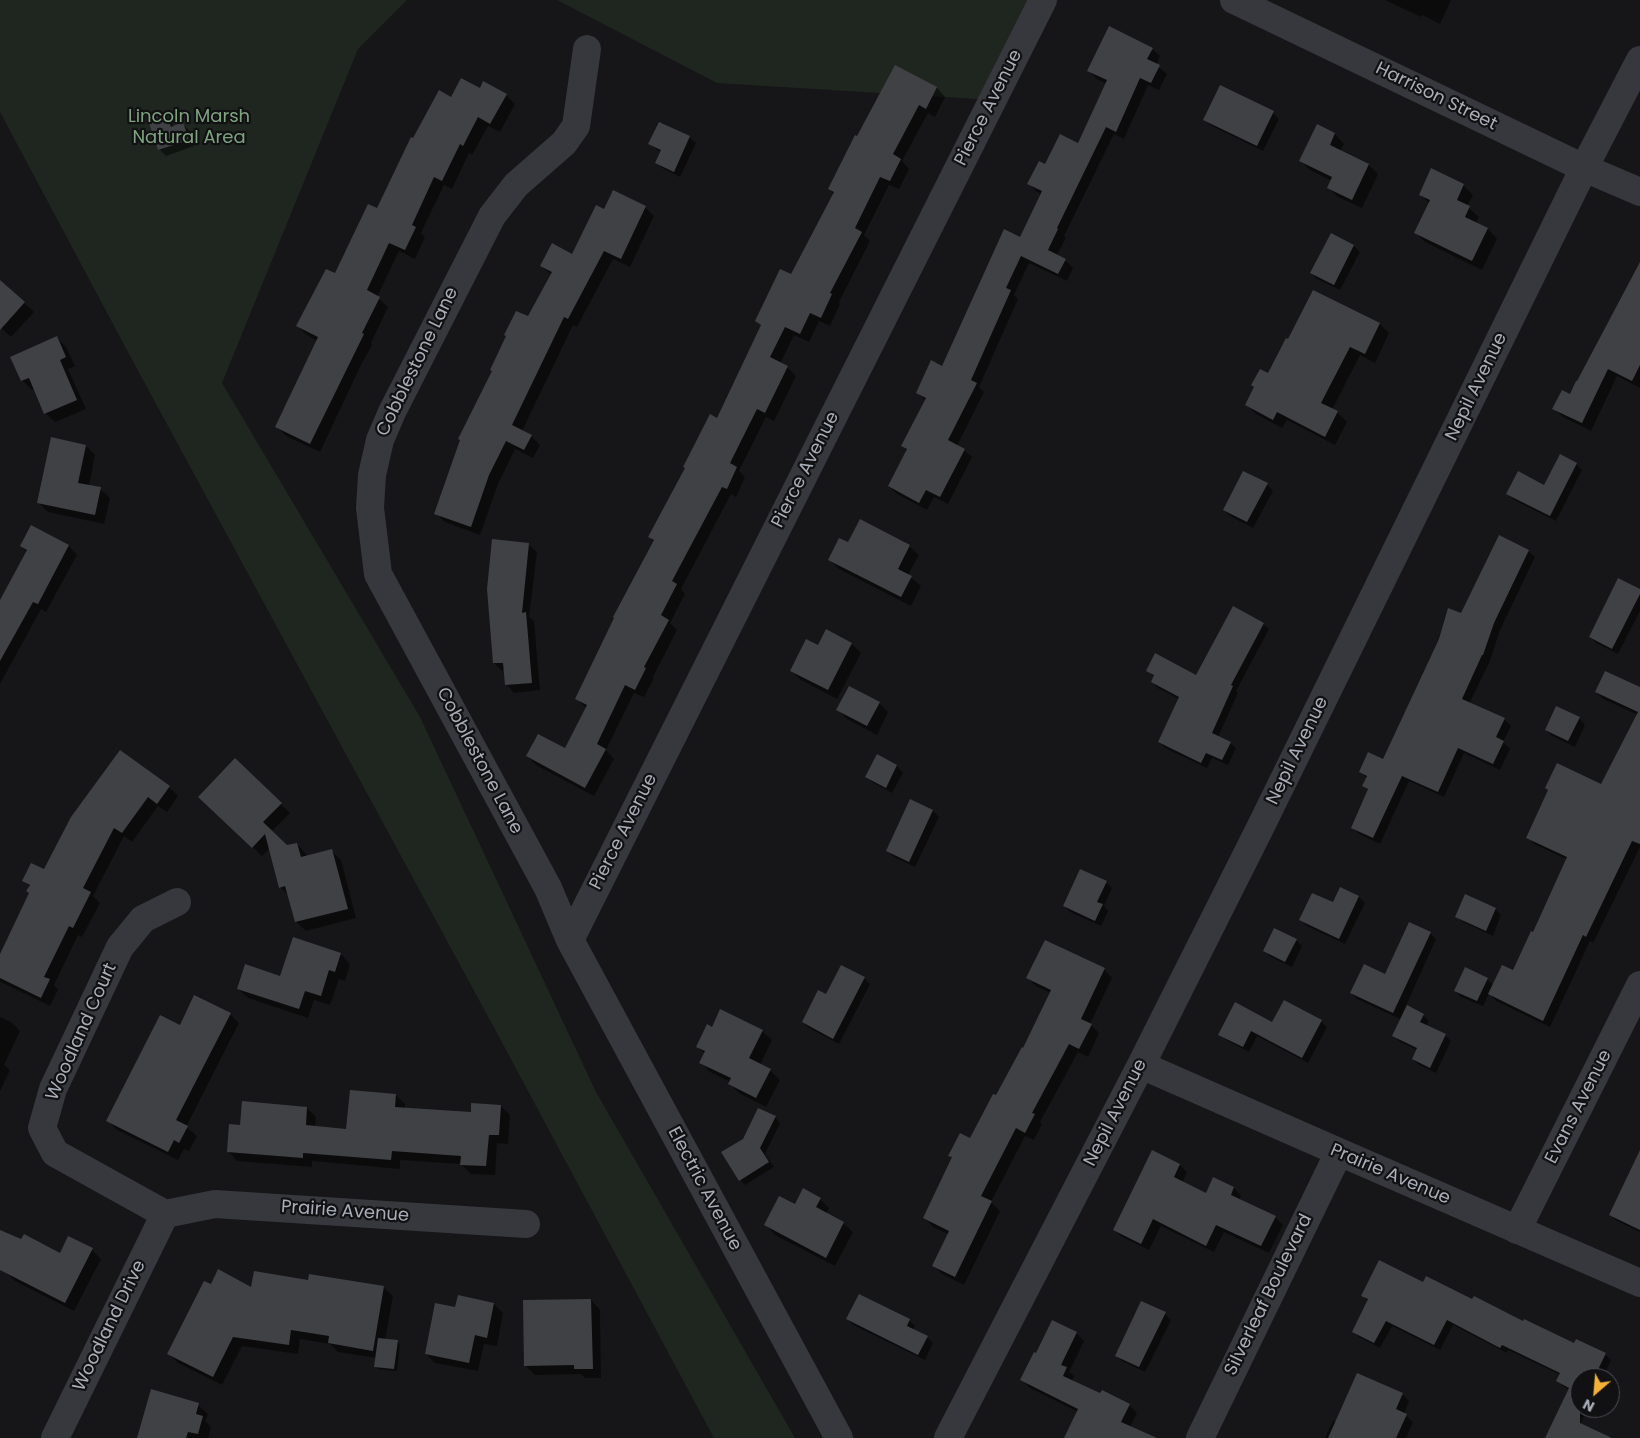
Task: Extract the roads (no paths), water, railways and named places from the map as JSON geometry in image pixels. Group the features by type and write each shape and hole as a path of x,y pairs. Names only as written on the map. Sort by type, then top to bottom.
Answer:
{"street":[{"name":"Pierce Avenue","path":"570,940 1043,0"},
{"name":"Harrison Street","path":"1234,0 1584,168 1640,192"},
{"name":"Cobblestone Lane","path":"570,940 548,888 378,574 370,508 372,475 380,440 480,235 516,185 564,143 576,126 587,49"},
{"name":"Nepil Avenue","path":"948,1438 1141,1064 1261,826 1584,168 1640,60"},
{"name":"Woodland Court","path":"165,1214 55,1153 42,1128 53,1089 120,947 143,919 178,902"},
{"name":"Electric Avenue","path":"570,940 839,1438"},
{"name":"Evans Avenue","path":"1517,1230 1640,985"},
{"name":"Prairie Avenue","path":"1141,1064 1640,1283"},
{"name":"Silverleaf Boulevard","path":"1200,1438 1339,1152"},
{"name":"Prairie Avenue","path":"165,1214 216,1204 526,1224"},
{"name":"Woodland Drive","path":"55,1438 165,1214"}],"park label":[{"name":"Lincoln Marsh Natural Area","path":"189,127"}]}
